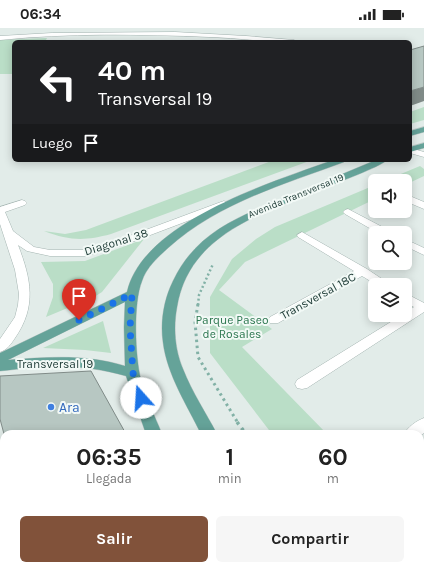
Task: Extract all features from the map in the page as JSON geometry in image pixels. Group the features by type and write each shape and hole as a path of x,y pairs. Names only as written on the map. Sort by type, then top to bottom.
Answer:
{"main road":[{"path":"412,133 424,129"},
{"path":"412,149 424,145"},
{"name":"Avenida Transversal 19","path":"153,430 133,373 130,328 132,294 137,279 150,261 171,239 201,217 225,204 336,162"},
{"name":"Avenida Transversal 19","path":"207,430 176,369 169,342 169,316 173,294 179,277 195,254 212,237 241,219 378,162"},
{"name":"Transversal 19","path":"0,359 132,294"},
{"name":"Transversal 19","path":"0,366 29,363 76,362 100,364 133,373"}],"street":[{"path":"0,38 70,36 108,28"},
{"path":"10,37 20,33"},
{"path":"82,34 111,35 188,33 250,35 281,40"},
{"path":"412,151 424,155"},
{"path":"412,200 424,206"},
{"path":"0,348 13,332 24,307 24,283 0,211 22,203"},
{"name":"Diagonal 38","path":"8,232 31,249 50,253 86,253 120,243 225,204"},
{"path":"348,212 373,226"},
{"path":"302,235 374,278"},
{"path":"412,246 424,252"},
{"name":"Transversal 18C","path":"274,320 363,271"},
{"path":"302,384 423,308 412,301"}],"path":[{"path":"214,260 199,295 195,322 198,357 243,430"}],"green space":[{"path":"47,38 46,40 12,40 12,74 0,74 0,40"},
{"path":"424,107 424,120 412,123 412,111"},
{"path":"269,162 307,162 111,234 93,238 78,239 62,237 44,231 65,234 86,230"},
{"path":"420,166 424,169 424,176 412,182 412,174 401,174"},
{"name":"Parque Paseo de Rosales","path":"368,188 368,202 245,262 219,290 272,329 242,347 323,430 269,430 210,353 210,297 232,259 256,239 275,227"},
{"path":"144,239 102,292 94,297 46,317 53,297 53,284 41,262 85,261"},
{"path":"103,321 111,353 43,348"}],"building":[{"path":"424,46 424,87 412,90 412,49"},
{"name":"Ara","path":"91,371 124,430 3,430 0,419 0,376"}],"place":[{"name":"Ara","path":"51,407"}],"route":[{"path":"79,320 132,294 130,328 133,373 141,398"}]}
